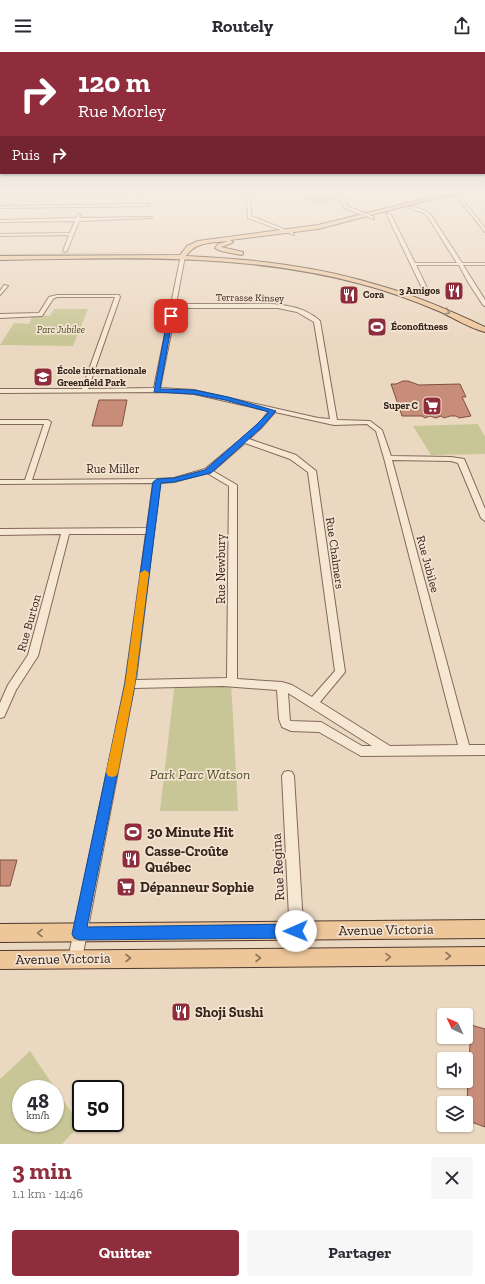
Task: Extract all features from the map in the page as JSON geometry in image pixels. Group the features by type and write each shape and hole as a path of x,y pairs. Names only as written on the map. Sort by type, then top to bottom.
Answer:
{"main road":[{"path":"185,254 190,246 200,242 209,241"},
{"path":"0,258 185,254 194,251 203,245 238,241"},
{"path":"230,242 218,248 248,255"},
{"path":"194,251 278,260"},
{"path":"0,252 185,254 270,264 350,279 417,300 485,330"},
{"path":"256,256 356,275 420,294 485,322"},
{"name":"Avenue Victoria","path":"0,933 79,934 485,929"},
{"name":"Avenue Victoria","path":"0,960 485,956"}],"street":[{"path":"65,252 69,241"},
{"path":"402,241 426,290 420,294"},
{"path":"446,241 461,264 470,282 485,304"},
{"path":"157,390 173,306 185,254"},
{"path":"413,264 485,264"},
{"path":"0,294 6,286"},
{"path":"0,316 40,315 51,298 57,296 117,296 114,312 84,391"},
{"name":"Terrasse Kinsey","path":"173,306 278,306 293,308 313,317 317,321 334,423"},
{"name":"Rue Jubilee","path":"0,391 157,390 194,392 226,398 273,411 334,423 368,422 379,430 388,458 465,750"},
{"name":"Rue Miller","path":"0,482 157,482 174,480 208,471 244,440 273,411"},
{"path":"0,422 48,422 28,481"},
{"name":"Rue Chalmers","path":"244,440 293,457 312,471 340,672 313,703"},
{"path":"388,458 451,459 461,461 485,518"},
{"name":"Rue Newbury","path":"208,471 233,485 232,682"},
{"path":"75,959 130,684 157,482"},
{"path":"0,532 150,531"},
{"name":"Rue Burton","path":"0,714 12,688 34,656 66,532"},
{"path":"130,684 232,682 282,686 313,703 387,750"},
{"path":"282,686 284,719 286,724 291,726 321,727 361,751 485,750"},
{"name":"Rue Regina","path":"288,776 298,957"}],"green space":[{"path":"172,252 0,256 0,254"},
{"name":"Parc Jubilee","path":"54,309 88,309 73,346 0,345 14,323 29,324 32,317 40,315 50,316"},
{"path":"478,424 485,437 485,454 431,455 413,426"},
{"name":"Park Parc Watson","path":"175,681 231,681 238,811 160,811"},
{"path":"30,1051 50,1080 12,1080 12,1132 64,1132 64,1101 72,1113 72,1132 73,1132 62,1144 0,1144 0,1079"}],"building":[{"name":"Super C","path":"403,381 408,381 419,385 460,384 466,397 462,397 471,416 459,418 456,416 450,416 444,418 441,416 436,418 430,416 425,418 422,416 402,416 391,384 396,384"},
{"path":"99,400 127,400 122,426 92,426"},
{"path":"0,860 17,860 10,886 0,886"},
{"path":"473,1026 485,1029 485,1127 473,1123 473,1096 467,1096 468,1088 473,1088 473,1052 470,1052 470,1044 473,1044"}],"slow traffic":[{"path":"112,772 130,684 145,573"}],"place":[{"name":"3 Amigos","path":"454,291"},
{"name":"Cora","path":"349,295"},
{"name":"Éconofitness","path":"377,327"},
{"name":"École internationale Greenfield Park","path":"43,377"},
{"name":"Super C","path":"432,406"},
{"name":"30 Minute Hit","path":"133,832"},
{"name":"Casse-Croûte Québec","path":"131,859"},
{"name":"Dépanneur Sophie","path":"126,887"},
{"name":"Shoji Sushi","path":"181,1012"}],"route":[{"path":"171,316 157,390 194,392 226,398 273,411 259,427 208,471 174,480 157,482 130,684 79,934 296,931"}]}
